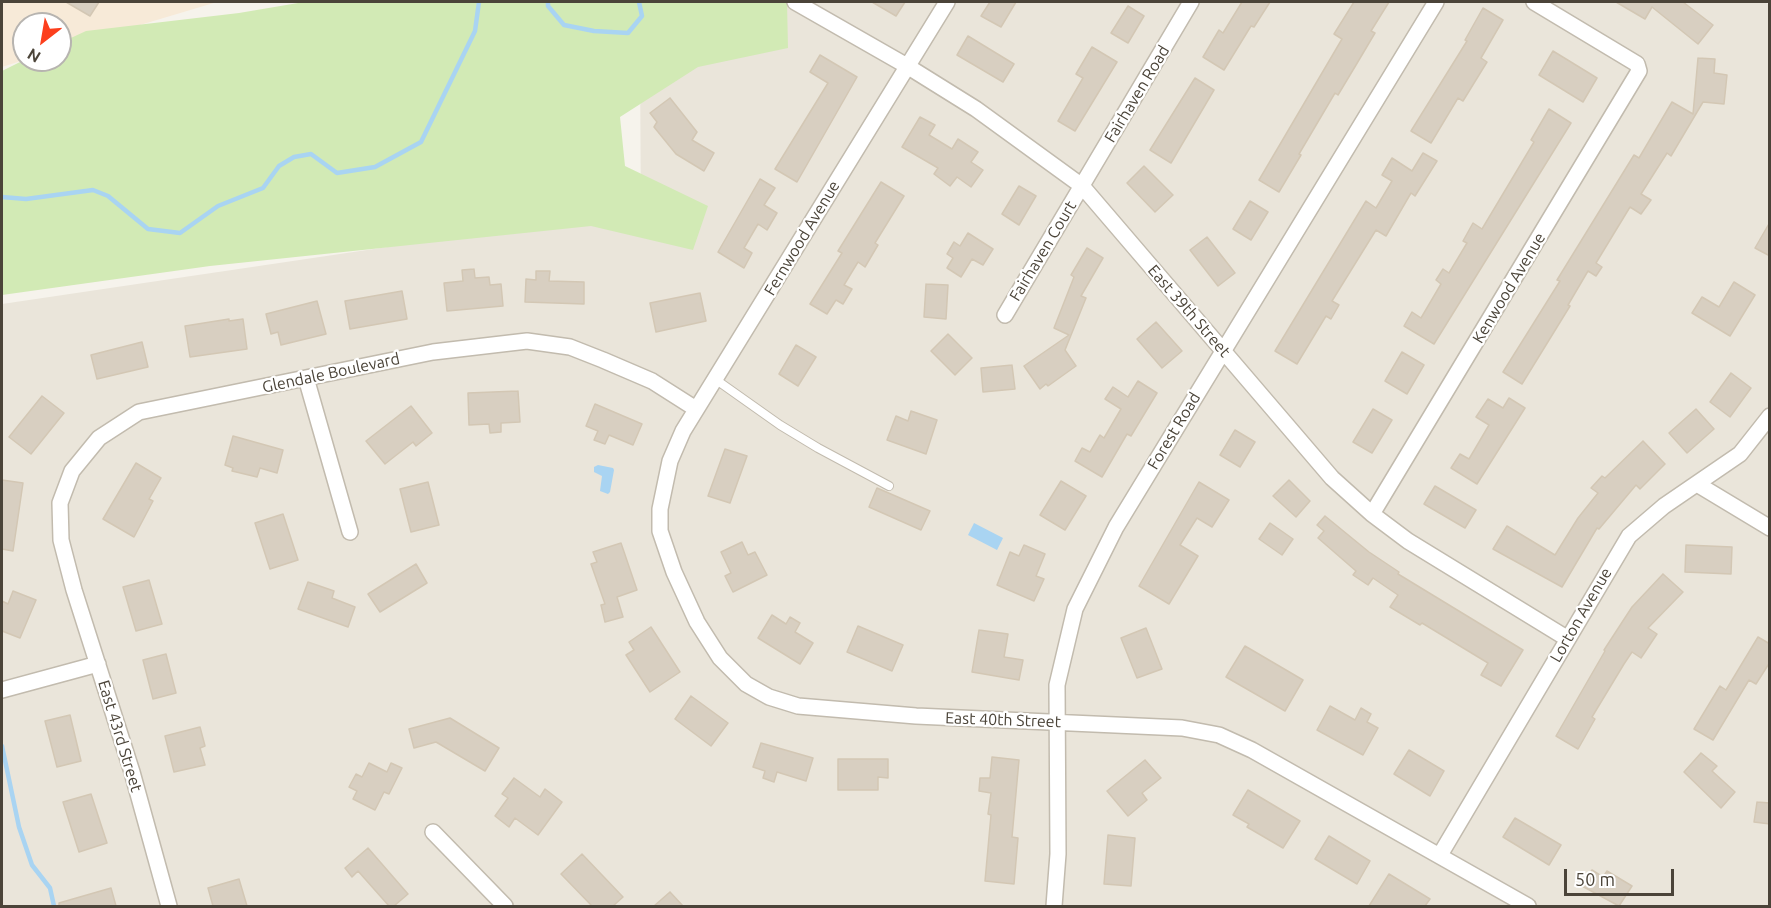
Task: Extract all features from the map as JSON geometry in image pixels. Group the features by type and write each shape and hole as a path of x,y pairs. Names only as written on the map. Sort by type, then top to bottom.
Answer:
{"street":[{"name":"East 39th Street","path":"795,2 976,108 1082,186 1332,478 1372,514 1408,541 1568,639"},
{"name":"Fernwood Avenue","path":"696,410 947,2"},
{"name":"Fairhaven Road","path":"1082,186 1191,2"},
{"name":"Forest Road","path":"1054,906 1058,854 1057,685 1075,609 1116,527 1436,2"},
{"name":"Kenwood Avenue","path":"1372,514 1639,71 1634,62 1534,2"},
{"name":"Fairhaven Court","path":"1005,315 1082,186"},
{"name":"Glendale Boulevard","path":"68,566 61,540 60,503 72,471 99,438 139,412 434,352 527,341 570,347 603,360 652,381 696,410"},
{"path":"306,378 350,532"},
{"name":"East 40th Street","path":"696,410 683,431 670,461 660,509 660,531 674,572 697,622 720,658 746,684 769,697 798,706 916,716 1182,728 1219,735 1252,750 1528,906"},
{"name":"Lorton Avenue","path":"1440,855 1629,536 1664,506 1740,454 1770,416"},
{"path":"1697,484 1770,528"},
{"name":"East 43rd Street","path":"68,566 132,772 169,906"},
{"path":"2,690 98,664"},
{"path":"433,832 505,906"}],"lane":[{"path":"715,379 780,425 889,486"}],"shaded area":[{"path":"2,2 217,2 72,45 72,12 12,12 12,64 2,67"},
{"path":"711,2 1764,2 1770,5 1769,906 2,906 2,304 617,213 641,227 640,52"}],"green space":[{"path":"304,2 787,2 788,48 698,67 620,117 625,166 708,206 693,250 591,226 210,266 2,295 2,71 12,66 12,72 72,72 72,37 86,31 239,13"}],"water":[{"path":"598,465 614,470 608,494 600,491 602,476 594,472 594,467"},
{"path":"974,523 1003,538 997,550 968,535"}],"building":[{"path":"66,2 99,2 90,16"},
{"path":"872,2 905,2 896,16"},
{"path":"990,2 1016,2 1001,27 981,16"},
{"path":"1242,2 1270,2 1254,27 1251,26 1224,70 1203,57 1219,30 1223,33"},
{"path":"1354,2 1389,2 1371,31 1375,33 1338,95 1335,93 1279,192 1259,180 1342,39 1334,34"},
{"path":"1616,2 1683,2 1713,25 1698,44 1652,7 1645,19"},
{"path":"1128,6 1144,16 1128,43 1111,33"},
{"path":"1483,8 1503,20 1481,58 1487,62 1463,101 1458,98 1431,143 1411,131 1467,41 1465,40"},
{"path":"968,36 1014,64 1003,82 957,55"},
{"path":"1092,47 1117,62 1075,131 1058,121 1083,78 1076,74"},
{"path":"1553,51 1597,78 1583,102 1539,75"},
{"path":"820,55 857,77 797,182 775,169 828,83 810,72"},
{"path":"1698,58 1715,59 1714,73 1727,75 1724,104 1703,102 1671,156 1667,153 1641,194 1651,200 1641,214 1630,207 1596,263 1602,267 1596,276 1588,271 1568,305 1570,306 1522,384 1503,372 1634,155 1639,158 1672,102 1693,114"},
{"path":"1195,78 1214,90 1171,163 1150,150"},
{"path":"670,98 697,132 692,140 714,153 704,171 676,154 654,127 657,122 650,113"},
{"path":"1549,109 1571,123 1434,344 1404,326 1412,312 1421,318 1441,284 1436,280 1443,269 1449,273 1467,243 1463,241 1473,223 1482,229 1534,142 1531,140"},
{"path":"920,117 935,125 929,135 952,149 958,139 978,152 971,162 983,170 971,187 957,177 950,186 934,174 938,168 902,147"},
{"path":"1423,153 1437,161 1415,196 1411,193 1386,236 1376,230 1332,301 1339,305 1331,319 1326,316 1297,364 1275,351 1366,201 1376,208 1392,181 1382,175 1392,158 1412,171"},
{"path":"1144,166 1173,195 1155,212 1127,183"},
{"path":"760,179 775,188 764,205 777,213 767,230 758,224 744,248 752,253 744,268 718,252"},
{"path":"881,182 904,196 875,243 878,245 865,267 858,262 844,285 852,289 843,304 836,300 827,314 810,304 842,253 838,251"},
{"path":"1019,186 1036,196 1019,225 1002,214"},
{"path":"1250,201 1268,212 1251,240 1233,229"},
{"path":"1770,222 1770,256 1755,248"},
{"path":"968,233 993,249 983,265 972,259 961,277 947,268 953,258 947,254 954,242 960,246"},
{"path":"1207,237 1235,273 1218,286 1190,250"},
{"path":"1087,248 1103,258 1081,296 1086,298 1065,350 1076,366 1040,389 1024,366 1069,335 1054,328 1074,277 1071,275"},
{"path":"474,269 475,278 489,277 490,285 501,284 503,306 447,311 444,283 463,281 462,270"},
{"path":"536,271 550,271 549,281 584,282 584,304 525,302 526,279 536,280"},
{"path":"1734,282 1755,295 1730,336 1692,313 1702,297 1719,307"},
{"path":"926,284 948,285 946,319 924,317"},
{"path":"402,291 407,319 350,329 345,301"},
{"path":"700,293 706,321 656,332 650,303"},
{"path":"317,301 326,334 281,345 278,332 271,334 266,314"},
{"path":"229,319 229,321 243,319 247,349 190,357 185,326"},
{"path":"1156,322 1182,351 1162,368 1137,339"},
{"path":"948,334 972,358 955,375 931,351"},
{"path":"142,342 148,367 97,379 91,355"},
{"path":"796,345 816,357 798,386 779,374"},
{"path":"1402,352 1424,365 1407,394 1385,381"},
{"path":"1012,365 1015,389 983,392 981,368"},
{"path":"1731,373 1751,388 1730,417 1710,402"},
{"path":"1138,381 1157,393 1131,436 1127,434 1102,477 1075,461 1082,448 1090,452 1100,435 1104,438 1121,409 1105,399 1113,387 1128,397"},
{"path":"518,391 520,422 501,423 501,432 490,433 489,424 469,425 468,393"},
{"path":"42,396 64,413 31,454 9,437"},
{"path":"1509,398 1525,408 1477,484 1451,468 1460,454 1469,459 1489,425 1476,417 1488,399 1503,408"},
{"path":"595,404 642,424 633,445 609,435 605,444 594,440 598,431 586,426"},
{"path":"411,406 432,433 416,446 413,442 385,464 366,441"},
{"path":"1373,409 1392,420 1372,453 1353,442"},
{"path":"1696,409 1714,429 1687,453 1669,433"},
{"path":"911,411 937,420 926,454 887,440 896,416 908,421"},
{"path":"1235,430 1255,442 1240,467 1220,455"},
{"path":"233,436 283,450 277,473 260,468 257,477 232,471 233,468 225,465"},
{"path":"1643,441 1665,464 1640,489 1636,485 1599,529 1597,528 1562,587 1493,549 1507,526 1555,555 1578,518 1598,493 1591,488 1602,476 1605,478"},
{"path":"725,449 747,456 730,503 708,496"},
{"path":"136,463 161,478 149,499 153,501 134,537 103,519"},
{"path":"2,480 23,483 13,551 2,549"},
{"path":"1289,480 1310,501 1296,517 1273,496"},
{"path":"1061,481 1086,496 1065,530 1040,515"},
{"path":"428,482 439,525 411,532 400,489"},
{"path":"1199,482 1229,500 1212,527 1197,518 1180,545 1198,556 1169,604 1139,586"},
{"path":"1435,486 1476,510 1465,528 1424,504"},
{"path":"877,488 930,511 921,530 869,507"},
{"path":"283,514 298,560 270,569 255,523"},
{"path":"1325,516 1369,552 1399,572 1398,574 1523,650 1501,686 1481,675 1488,663 1422,623 1420,625 1390,607 1398,595 1373,578 1368,585 1353,575 1356,571 1318,538 1324,531 1317,525"},
{"path":"1270,523 1293,539 1282,555 1259,539"},
{"path":"742,542 748,555 755,552 767,575 733,592 725,576 731,573 721,552"},
{"path":"621,543 637,590 617,597 623,617 605,622 601,605 605,604 591,564 597,562 593,552"},
{"path":"1024,545 1045,554 1036,576 1044,579 1034,601 997,585 1010,552 1019,556"},
{"path":"1686,545 1732,547 1731,574 1685,572"},
{"path":"416,564 427,583 380,612 368,594"},
{"path":"1663,574 1683,592 1648,628 1657,634 1641,658 1632,652 1592,717 1595,719 1578,749 1556,736 1604,650 1632,607"},
{"path":"149,580 162,624 136,631 123,587"},
{"path":"308,582 334,591 332,598 355,607 348,627 298,609"},
{"path":"13,591 36,600 20,638 2,631 2,601 8,604"},
{"path":"772,615 786,624 790,617 800,623 795,632 813,643 800,664 758,638"},
{"path":"858,626 903,645 892,671 847,652"},
{"path":"651,627 680,672 650,692 626,655 634,650 629,642"},
{"path":"1146,628 1162,669 1137,678 1121,638"},
{"path":"979,630 1008,634 1004,657 1023,660 1019,680 972,672"},
{"path":"1758,637 1770,644 1770,662 1756,684 1749,680 1713,740 1694,729 1720,686 1726,690"},
{"path":"1245,646 1303,680 1285,711 1226,677"},
{"path":"166,654 176,693 153,699 143,660"},
{"path":"691,696 728,723 711,746 675,719"},
{"path":"1330,706 1355,720 1361,708 1371,714 1367,722 1378,728 1363,755 1317,730"},
{"path":"70,715 81,761 57,767 45,721"},
{"path":"450,718 499,748 485,771 436,742 414,748 409,729"},
{"path":"200,727 205,746 200,748 205,765 174,772 165,736"},
{"path":"761,743 813,758 806,781 777,772 774,782 763,778 765,771 753,767"},
{"path":"1409,750 1444,771 1430,796 1394,774"},
{"path":"1701,753 1717,766 1712,771 1735,792 1721,808 1684,772"},
{"path":"992,757 1019,760 1012,837 1018,838 1014,884 985,881 991,793 979,791 980,778 990,778"},
{"path":"838,759 888,759 888,778 878,777 878,790 838,790"},
{"path":"1145,760 1161,778 1142,793 1147,800 1128,816 1107,791"},
{"path":"369,763 387,772 391,763 402,768 389,794 384,792 375,810 353,799 357,791 349,787 356,774 362,777"},
{"path":"514,778 540,797 545,789 562,802 538,835 515,818 509,827 495,816 508,798 502,794"},
{"path":"1248,790 1300,821 1283,848 1247,827 1249,824 1233,815"},
{"path":"91,794 107,843 79,852 63,802"},
{"path":"1757,802 1770,803 1770,824 1754,822"},
{"path":"1515,818 1561,845 1549,865 1503,837"},
{"path":"1108,835 1135,838 1131,886 1104,884"},
{"path":"1329,836 1370,861 1357,884 1315,859"},
{"path":"368,848 408,894 394,906 389,906 358,871 352,877 345,868"},
{"path":"582,854 623,897 613,906 592,906 561,874"},
{"path":"1592,870 1603,877 1607,871 1632,886 1619,906 1582,886"},
{"path":"1389,874 1430,899 1425,906 1369,906"},
{"path":"239,879 247,906 213,906 208,888"},
{"path":"111,888 116,906 59,906 59,903"},
{"path":"670,892 683,906 654,906"}],"waterway":[{"path":"2,197 26,199 93,190 108,196 148,229 180,233 218,206 263,188 279,166 294,157 311,154 337,173 375,167 421,142 475,31 479,2"},
{"path":"548,2 548,6 564,25 594,31 628,33 642,16 639,2"},
{"path":"2,746 19,827 32,865 50,888 54,906"}]}
